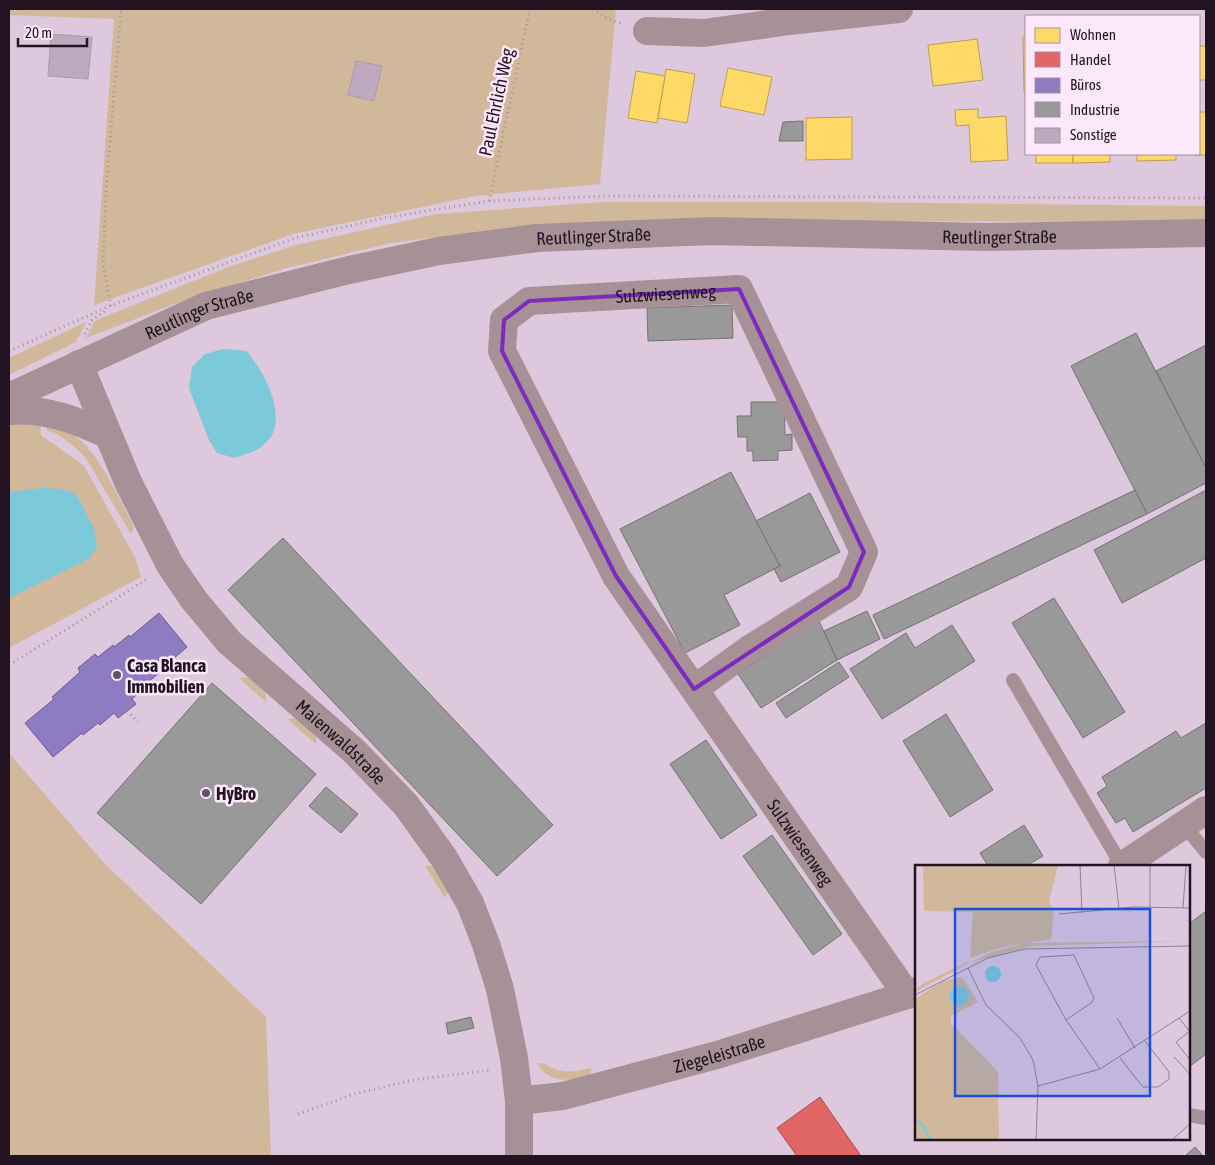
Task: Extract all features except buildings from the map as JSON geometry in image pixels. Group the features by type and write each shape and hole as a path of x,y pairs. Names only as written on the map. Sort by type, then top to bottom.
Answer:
{"street":[{"path":"647,30 704,33 789,15 900,9"},
{"name":"Reutlinger Straße","path":"9,397 206,306 348,270 439,251 537,238 712,232 984,237 1206,233"},
{"name":"Sulzwiesenweg","path":"694,689 748,650 849,587 864,552 739,289 529,301 504,320 502,351 616,576 694,689 912,993"},
{"name":"Maienwaldstraße","path":"79,364 128,482 170,564 194,600 228,642 361,758 406,805 444,858 470,903 486,944 500,989 515,1066 519,1101 519,1156"},
{"path":"9,411 46,412 88,425 108,435"},
{"path":"1124,865 1206,810"},
{"name":"Ziegeleistraße","path":"519,1101 563,1096 698,1060 912,993"}],"lane":[{"path":"1013,680 1121,865"},
{"path":"1184,825 1206,852"},
{"path":"1190,1115 1206,1118"}],"path":[{"path":"112,305 103,264 106,191 121,9"},
{"name":"Paul Ehrlich Weg","path":"489,201 530,9"},
{"path":"593,9 607,19 647,30"},
{"path":"9,351 112,305 295,238 384,218 489,201 604,196 1206,198"},
{"path":"9,665 151,577"},
{"path":"127,711 138,722"},
{"path":"298,1114 354,1094 413,1080 515,1066"}],"highlighted area":[{"path":"739,289 864,552 849,587 694,689 616,576 502,351 504,320 529,301"}],"shaded area":[{"path":"9,9 616,9 600,184 475,196 293,234 94,305 114,19 9,15"},
{"path":"603,202 842,202 1206,206 1206,222 843,221 480,232 391,243 283,269 172,305 86,338 94,322 101,318 231,266 296,245 437,214"},
{"path":"86,322 76,342 9,375 9,358"},
{"path":"9,422 40,422 41,435 84,466 135,557 141,577 9,648"},
{"path":"47,424 69,432 90,450 107,475 134,527 131,534 85,457 63,438 47,430"},
{"path":"238,677 250,678 265,693 267,703"},
{"path":"287,719 303,720 316,733 316,744"},
{"path":"9,753 105,864 266,1017 271,1156 9,1156"},
{"path":"425,866 435,866 449,890 445,898"},
{"path":"537,1063 564,1071 592,1068 588,1078 566,1080 547,1074 541,1070"}],"water":[{"path":"223,349 246,351 268,384 276,412 275,425 271,437 256,450 234,458 217,453 209,440 189,388 192,367 205,354"},
{"path":"42,488 62,489 76,494 94,528 97,547 89,559 9,598 9,492"}],"place":[{"name":"Casa Blanca Immobilien","path":"117,675"},
{"name":"HyBro","path":"206,793"}]}
